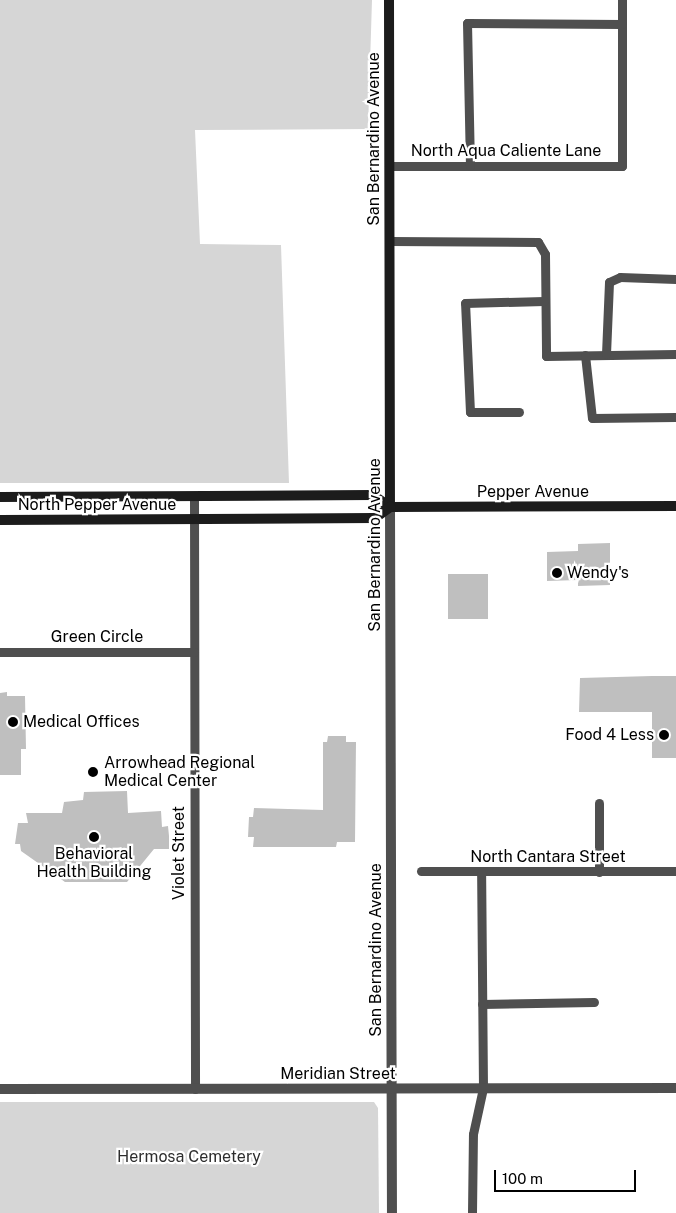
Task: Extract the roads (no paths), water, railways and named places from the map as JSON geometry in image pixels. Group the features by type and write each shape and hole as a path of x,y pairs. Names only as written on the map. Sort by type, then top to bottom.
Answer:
{"main road":[{"name":"San Bernardino Avenue","path":"389,0 390,507"},
{"name":"Pepper Avenue","path":"194,497 373,495 390,507 676,506"},
{"name":"North Pepper Avenue","path":"0,497 194,497"},
{"name":"Pepper Avenue","path":"194,519 376,518 390,507"},
{"name":"North Pepper Avenue","path":"0,520 194,519"}],"street":[{"path":"470,166 467,23 622,24 622,0"},
{"name":"North Aqua Caliente Lane","path":"389,166 622,166 622,24"},
{"path":"390,241 538,242 545,254 546,356 676,354"},
{"path":"606,354 609,282 620,277 676,279"},
{"path":"519,412 470,412 465,303 544,301"},
{"path":"585,355 592,418 676,418"},
{"name":"Violet Street","path":"194,497 195,1089"},
{"name":"San Bernardino Avenue","path":"390,507 392,1213"},
{"name":"Green Circle","path":"0,652 194,652"},
{"path":"599,872 600,803"},
{"name":"North Cantara Street","path":"421,871 676,871"},
{"path":"472,1213 473,1134 483,1088 481,872"},
{"path":"482,1004 594,1002"},
{"name":"Meridian Street","path":"0,1089 676,1088"}],"place":[{"name":"Wendy's","path":"557,573"},
{"name":"Medical Offices","path":"13,722"},
{"name":"Food 4 Less","path":"664,735"},
{"name":"Arrowhead Regional Medical Center","path":"93,772"},
{"name":"Behavioral Health Building","path":"94,837"}],"park label":[{"name":"Hermosa Cemetery","path":"189,1157"}]}
